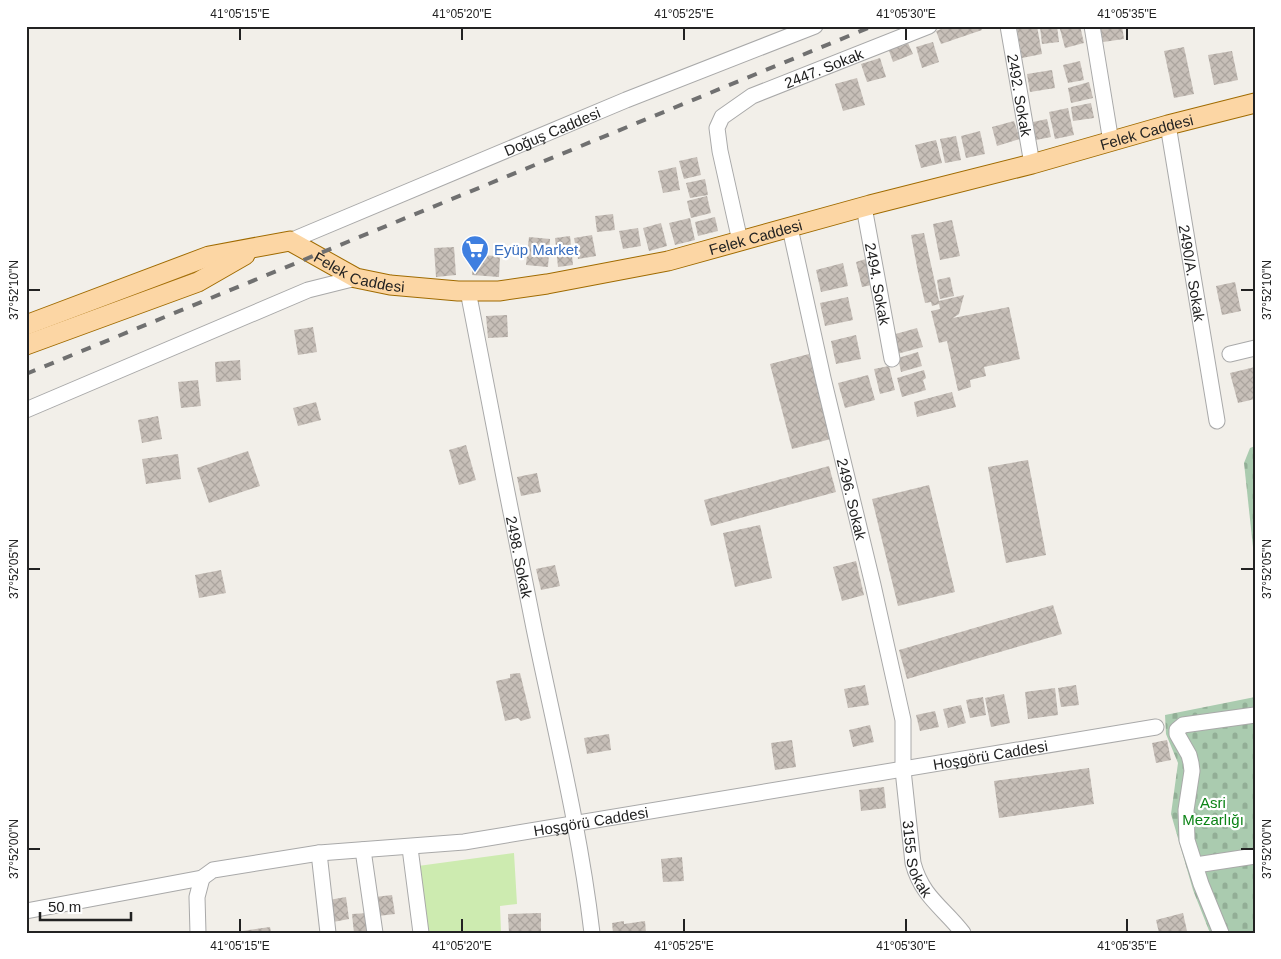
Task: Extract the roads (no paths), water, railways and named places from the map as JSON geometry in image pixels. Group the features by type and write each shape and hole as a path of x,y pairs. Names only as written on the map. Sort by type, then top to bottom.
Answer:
{"main road":[{"name":"Felek Caddesi","path":"290,241 356,278 390,285 468,291 499,291 588,277 668,261 1255,103"},
{"path":"26,325 210,256 290,241"},
{"path":"26,345 198,282 256,248"}],"street":[{"name":"Doğuş Caddesi","path":"290,241 626,100 815,26"},
{"name":"2447. Sokak","path":"740,241 720,151 717,128 722,116 752,96 816,73 929,26"},
{"name":"2492. Sokak","path":"1008,26 1032,164"},
{"path":"1092,26 1111,142"},
{"name":"2490/A. Sokak","path":"1168,125 1217,421"},
{"name":"2494. Sokak","path":"864,207 892,359"},
{"name":"2496. Sokak","path":"790,228 903,720 903,770"},
{"path":"26,410 308,290 356,278"},
{"name":"2498. Sokak","path":"468,291 534,628 576,824 592,933"},
{"path":"1230,354 1255,348"},
{"path":"1221,933 1201,884 1187,840 1186,810 1192,771 1189,755 1177,734 1177,730 1183,725 1255,715"},
{"name":"Hoşgörü Caddesi","path":"26,911 202,878 213,870 319,853 410,848 464,842 1156,727"},
{"name":"3155 Sokak","path":"903,770 911,853 916,874 927,894 963,933"},
{"path":"410,848 421,933"},
{"path":"363,850 375,933"},
{"path":"319,853 328,933"},
{"path":"1196,865 1255,856"},
{"path":"198,933 197,897 202,878"}],"railway":[{"path":"26,374 873,26"}],"place":[{"name":"Eyüp Market","path":"475,273"}],"park label":[{"name":"Asri Mezarlığı","path":"1213,810"}]}
